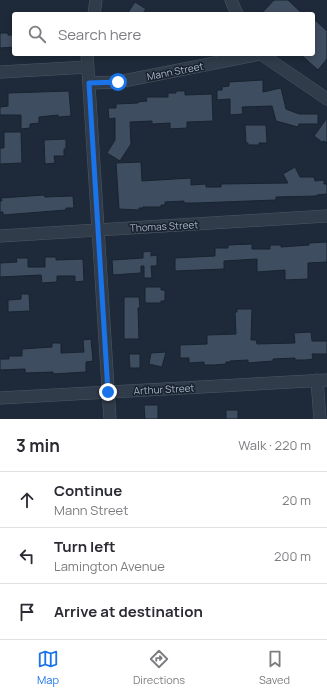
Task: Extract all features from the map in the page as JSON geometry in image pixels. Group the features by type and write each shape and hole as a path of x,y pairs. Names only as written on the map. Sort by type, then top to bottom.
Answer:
{"street":[{"path":"94,12 96,0"},
{"path":"231,0 236,12"},
{"path":"87,56 110,419"},
{"name":"Mann Street","path":"89,83 118,82 251,56"},
{"name":"Mann Street","path":"264,56 327,99"},
{"path":"0,72 88,67"},
{"name":"Thomas Street","path":"0,236 327,216"},
{"path":"320,419 322,380"},
{"name":"Arthur Street","path":"0,398 322,380"}],"building":[{"path":"274,0 288,0 301,12 263,12"},
{"path":"135,2 146,9 144,12 128,12"},
{"path":"315,20 327,31 327,59 318,70 302,56 315,56"},
{"path":"0,33 8,33 8,35 12,35 12,47 0,48"},
{"path":"263,80 263,92 281,88 286,109 299,114 318,114 318,124 299,124 298,127 276,121 272,106 242,107 243,114 230,115 230,99 217,100 217,90 222,90 222,87 229,86 229,82"},
{"path":"69,91 71,116 58,117 58,115 39,117 39,123 30,124 30,128 21,129 21,115 0,115 0,107 8,106 8,93"},
{"path":"176,91 185,91 185,95 212,94 213,121 187,122 187,128 170,129 170,123 152,124 152,121 130,122 131,144 120,161 107,153 115,140 115,118 109,119 108,108 116,108 116,104 147,101 146,97 168,97 168,93 176,93"},
{"path":"327,118 327,143 324,141 322,142 314,136"},
{"path":"245,125 266,125 267,143 248,145 248,143 246,143"},
{"path":"4,132 21,132 22,163 0,164 0,148 4,148"},
{"path":"66,139 64,156 54,156 55,163 45,164 44,140"},
{"path":"141,162 142,181 191,178 191,185 206,184 206,187 221,187 221,184 288,183 283,174 295,167 300,177 314,177 315,181 324,180 324,184 327,184 327,194 317,196 276,197 276,200 196,203 184,203 184,201 165,202 165,205 161,205 161,207 143,207 139,208 139,210 119,209 116,163"},
{"path":"44,195 45,197 73,196 74,208 66,208 66,210 3,215 3,212 0,212 0,201 2,201 1,198"},
{"path":"327,242 327,262 308,263 308,279 285,280 285,270 257,272 257,259 224,261 224,269 175,271 175,258 215,256 215,248 228,248 228,245 252,244 252,249 270,249 270,245 281,245 281,247"},
{"path":"151,251 151,256 157,255 157,266 151,266 152,278 144,278 144,266 141,266 141,273 113,275 112,260 143,258 143,252"},
{"path":"45,257 56,257 56,260 83,259 84,281 75,282 75,276 57,276 57,282 42,283 41,275 0,277 0,263 17,262 16,258 28,258 28,267 45,267"},
{"path":"145,287 161,287 161,290 165,290 165,301 161,301 161,303 145,303"},
{"path":"21,294 29,294 30,311 8,312 8,300 21,299"},
{"path":"124,297 139,297 139,339 124,339"},
{"path":"237,309 252,309 251,340 256,340 257,344 295,343 294,333 311,332 312,341 327,341 327,354 312,354 313,359 306,360 295,360 295,358 273,359 273,361 248,363 248,360 230,361 226,362 226,364 214,365 204,365 204,362 189,363 189,358 180,358 180,345 207,344 207,335 236,334 235,312 237,312"},
{"path":"91,339 93,361 86,362 86,372 53,374 53,372 25,373 25,369 0,370 0,359 9,359 9,356 22,356 22,349 52,347 52,343 61,343 61,353 84,352 83,340"},
{"path":"166,352 162,367 149,364 151,353"},
{"path":"129,354 140,354 140,368 130,368"},
{"path":"144,405 158,405 158,419 145,419"},
{"path":"226,410 238,410 238,419 226,419"}],"route":[{"path":"108,392 89,83 118,82"}]}
